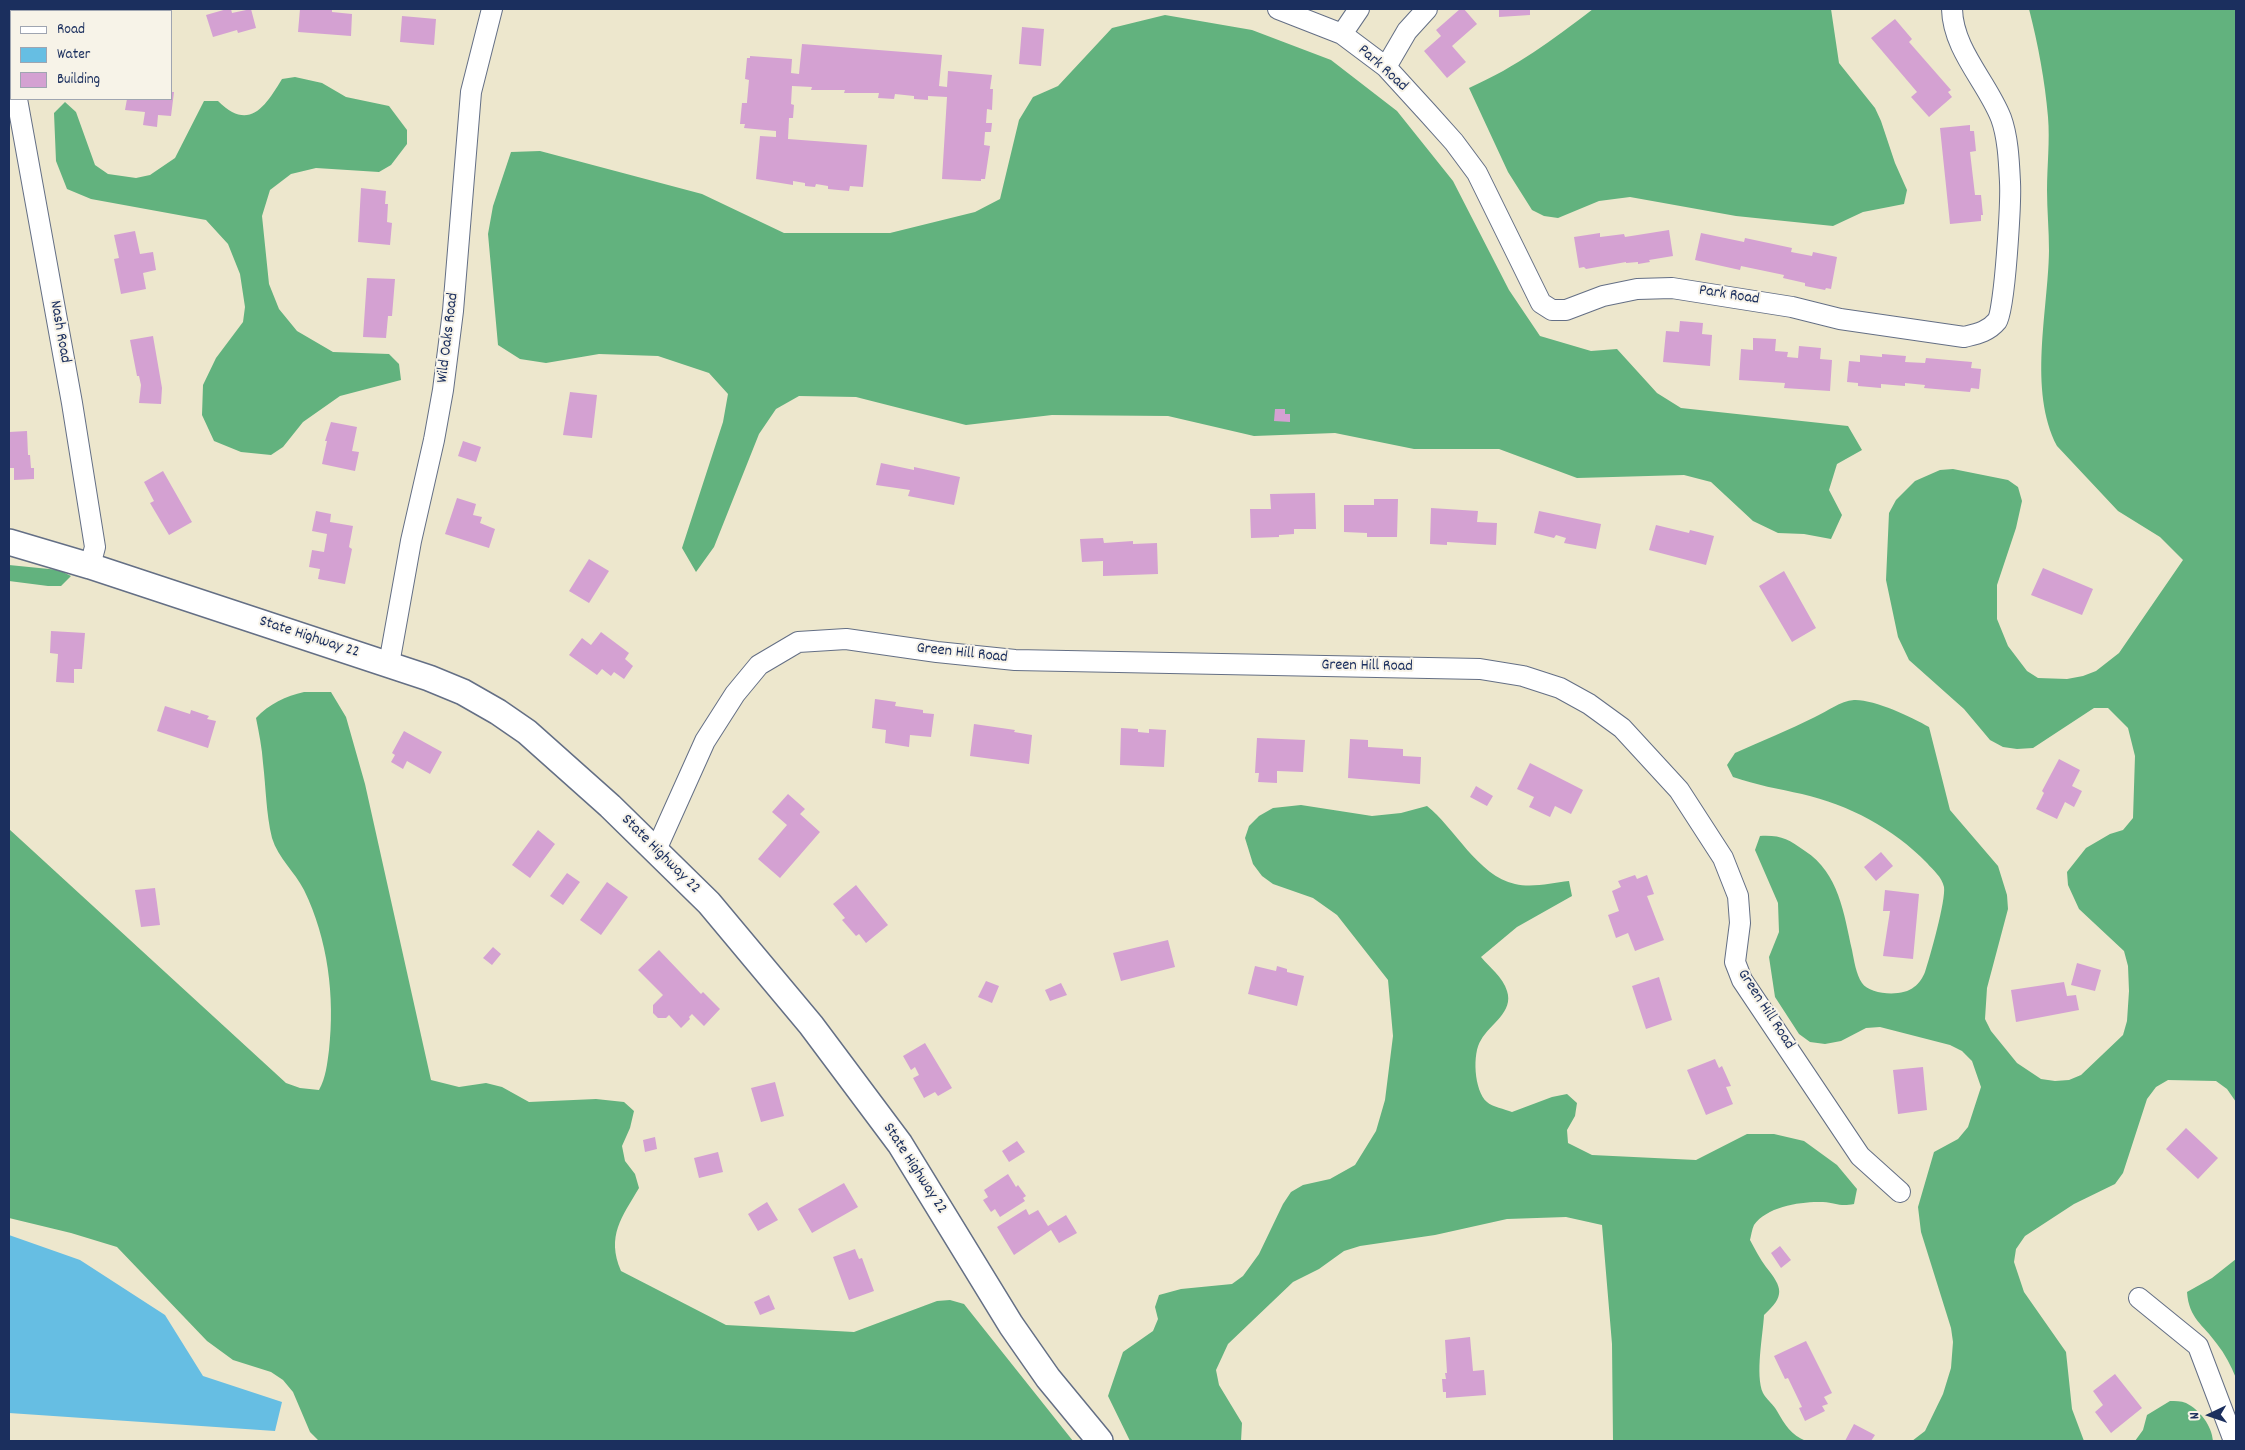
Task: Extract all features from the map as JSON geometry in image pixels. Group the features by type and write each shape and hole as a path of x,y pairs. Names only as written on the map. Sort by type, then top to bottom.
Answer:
{"main road":[{"name":"State Highway 22","path":"9,542 90,566 389,664 463,692 498,712 527,732 557,757 656,850 709,903 761,963 857,1085 900,1144 930,1190 1011,1325 1048,1378 1100,1441"}],"street":[{"name":"Wild Oaks Road","path":"389,664 411,541 434,440 443,390 453,311 471,92 492,9"},
{"name":"Park Road","path":"1278,9 1342,34 1386,67 1454,142 1477,174 1541,303 1552,310 1566,310 1603,296 1637,289 1672,288 1711,292 1792,307 1840,319 1964,337 1983,332 1998,320 2003,295 2010,184 2008,152 2002,119 1958,38 1952,9"},
{"path":"1342,34 1360,9"},
{"path":"1386,67 1407,31 1427,9"},
{"name":"Nash Road","path":"17,100 96,547 90,566"},
{"name":"Green Hill Road","path":"656,850 705,740 734,694 758,665 798,642 846,639 937,652 1015,660 1480,669 1524,676 1560,688 1589,704 1622,728 1679,790 1723,858 1738,896 1740,923 1734,962 1742,980 1860,1156 1900,1192"},
{"path":"2139,1298 2198,1346 2234,1441"}],"green space":[{"path":"1593,9 1831,9 1839,63 1875,108 1881,121 1895,163 1907,190 1904,204 1863,212 1833,226 1736,216 1630,197 1599,201 1558,218 1544,216 1532,210 1508,172 1469,88 1519,62"},
{"path":"2029,9 2236,9 2236,1102 2227,1089 2216,1081 2168,1080 2156,1087 2147,1099 2123,1173 2115,1184 2074,1204 2025,1236 2016,1249 2014,1262 2024,1292 2066,1352 2072,1409 2084,1441 1912,1441 1925,1431 1943,1394 1951,1368 1953,1342 1951,1328 1921,1232 1918,1207 1934,1152 1958,1139 1968,1127 1981,1087 1972,1061 1962,1051 1950,1045 1880,1027 1866,1028 1841,1041 1825,1044 1810,1042 1799,1034 1775,997 1769,957 1779,932 1778,903 1755,850 1760,836 1779,837 1805,851 1826,871 1833,882 1843,909 1860,979 1866,987 1879,992 1895,993 1909,990 1916,986 1922,978 1937,929 1943,904 1944,887 1937,874 1914,850 1885,829 1853,811 1837,804 1802,794 1759,785 1733,777 1727,765 1735,753 1820,715 1839,704 1854,700 1882,705 1929,727 1950,810 1998,866 2007,895 2008,909 1987,988 1985,1019 1991,1031 2017,1063 2041,1079 2055,1081 2069,1080 2081,1075 2123,1035 2127,1021 2129,991 2128,966 2124,951 2079,909 2068,885 2067,872 2086,848 2110,834 2123,830 2133,818 2135,756 2128,728 2108,708 2094,708 2033,748 2017,749 2003,747 1990,740 1964,709 1909,660 1898,637 1886,580 1889,513 1896,500 1915,481 1940,470 1953,469 2008,480 2018,487 2022,501 2016,528 1997,585 1997,619 2008,646 2027,671 2038,678 2067,679 2096,671 2119,653 2183,560 2160,537 2118,511 2057,446 2048,424 2041,376 2049,251 2047,190 2049,126 2043,76"},
{"path":"1165,15 1252,30 1331,60 1397,111 1453,181 1509,290 1540,336 1591,351 1617,349 1657,393 1681,408 1848,426 1862,450 1837,464 1829,490 1842,515 1831,539 1804,534 1778,533 1753,521 1711,482 1684,475 1577,478 1499,449 1414,449 1335,433 1254,436 1168,416 1052,415 966,425 856,397 799,396 776,409 759,434 714,547 696,572 682,548 723,422 728,394 709,373 658,356 599,354 546,363 520,359 498,345 488,234 493,206 511,152 540,151 702,194 784,233 890,233 975,212 1000,199 1019,120 1033,97 1058,86 1112,28"},
{"path":"295,77 322,83 346,97 389,106 407,130 407,144 391,165 379,172 316,168 291,174 270,190 262,216 269,284 279,309 297,331 333,352 389,354 399,364 401,380 340,396 303,422 283,447 271,455 241,452 214,441 202,415 203,385 216,358 243,322 245,307 240,274 228,244 206,220 91,199 67,189 56,161 54,113 65,102 76,112 95,165 108,174 136,178 150,175 175,158 204,101 218,101 239,115 247,115 255,112 269,99 282,79"},
{"path":"9,565 59,570 71,576 61,586 9,581"},
{"path":"304,692 331,692 346,717 365,784 431,1080 459,1087 486,1083 502,1087 529,1102 596,1099 624,1102 634,1111 630,1128 622,1146 625,1161 635,1174 639,1188 618,1227 615,1247 621,1271 726,1325 854,1332 937,1301 950,1300 964,1304 1073,1441 319,1441 310,1432 293,1392 283,1380 271,1372 233,1360 207,1341 117,1247 71,1233 9,1218 9,829 286,1083 300,1088 319,1090 326,1071 331,1030 328,969 319,928 304,890 278,852 272,838 256,718 278,701"},
{"path":"1301,805 1372,816 1401,813 1427,806 1478,861 1502,879 1528,886 1569,881 1572,896 1517,927 1481,957 1502,981 1508,998 1504,1012 1481,1040 1476,1054 1479,1090 1489,1104 1512,1112 1552,1097 1567,1094 1577,1103 1575,1116 1567,1130 1568,1143 1592,1155 1696,1160 1747,1134 1774,1134 1804,1141 1837,1165 1857,1189 1854,1204 1806,1202 1786,1206 1767,1213 1754,1225 1752,1230 1750,1240 1776,1281 1779,1292 1776,1302 1764,1315 1760,1366 1763,1393 1789,1429 1796,1436 1806,1441 1613,1441 1612,1344 1602,1225 1566,1217 1507,1219 1435,1235 1360,1246 1344,1251 1319,1269 1293,1282 1228,1344 1216,1370 1219,1385 1242,1423 1241,1441 1130,1441 1108,1396 1123,1352 1153,1331 1158,1319 1155,1307 1159,1295 1181,1289 1232,1284 1243,1276 1259,1254 1283,1204 1291,1192 1303,1185 1330,1179 1355,1165 1376,1131 1385,1100 1393,1036 1388,980 1337,915 1313,898 1273,884 1262,876 1253,864 1245,838 1249,826 1259,816 1273,808"},
{"path":"2236,1259 2236,1378 2223,1352 2194,1315 2188,1301 2187,1292 2212,1278"},
{"path":"2170,1401 2184,1402 2196,1410 2208,1424 2213,1441 2135,1441 2143,1430 2147,1415"}],"water":[{"path":"9,1235 80,1260 165,1315 203,1376 282,1402 275,1431 9,1413"}],"building":[{"path":"97,9 98,10 74,10"},
{"path":"231,9 232,13 251,9 256,28 238,33 237,30 213,37 206,15"},
{"path":"300,9 332,9 332,12 352,14 351,36 298,32"},
{"path":"1460,9 1464,9 1477,24 1452,46 1466,62 1447,78 1424,51 1441,36 1436,30"},
{"path":"1499,9 1530,9 1530,15 1499,17"},
{"path":"402,16 436,19 434,45 400,42"},
{"path":"1895,19 1912,39 1909,42 1951,90 1948,92 1952,97 1929,117 1911,97 1917,92 1871,38"},
{"path":"1022,27 1044,29 1041,66 1019,64"},
{"path":"802,44 942,55 939,86 947,87 948,71 992,75 990,89 993,89 992,110 987,109 986,123 992,123 991,132 985,132 984,145 990,146 985,179 981,179 981,181 942,179 947,97 928,96 928,100 914,99 914,96 895,94 894,99 878,98 879,93 844,93 845,90 811,90 812,87 792,86 791,104 794,105 793,118 789,118 788,139 867,145 863,187 850,186 849,191 828,189 828,186 816,184 815,187 805,186 805,183 793,181 793,185 756,179 760,136 776,137 776,131 744,128 745,124 740,124 742,103 747,103 749,80 745,79 747,58 750,58 750,56 792,59 791,73 799,74"},
{"path":"172,92 174,92 171,116 158,115 157,127 143,125 145,112 125,110 127,100 172,100"},
{"path":"1970,125 1970,131 1974,131 1976,151 1970,152 1975,195 1981,195 1983,215 1981,215 1981,221 1950,224 1940,128"},
{"path":"361,188 386,191 385,204 388,204 387,222 392,223 390,245 358,242"},
{"path":"1669,230 1673,256 1638,264 1638,262 1626,262 1586,269 1584,267 1579,268 1574,237 1600,233 1600,237 1624,234 1625,237"},
{"path":"135,231 140,254 153,252 156,270 143,273 146,289 121,294 114,259 119,258 114,235"},
{"path":"1701,233 1744,242 1745,238 1792,248 1791,252 1812,256 1813,252 1837,257 1831,289 1826,288 1825,290 1805,286 1805,283 1783,278 1784,275 1741,266 1740,270 1695,260"},
{"path":"367,278 395,279 392,316 388,316 386,338 363,337"},
{"path":"1680,321 1703,323 1702,334 1712,335 1710,366 1663,362 1666,331 1679,332"},
{"path":"153,336 162,388 161,404 139,403 141,385 139,376 137,376 130,340"},
{"path":"1753,338 1776,339 1775,351 1788,352 1787,357 1798,358 1799,346 1821,348 1820,359 1832,360 1830,391 1784,388 1785,383 1739,380 1741,349 1753,350"},
{"path":"1882,354 1906,356 1905,362 1925,363 1926,358 1972,362 1971,368 1981,369 1979,389 1971,388 1970,392 1924,388 1925,385 1905,383 1905,386 1881,384 1881,388 1858,386 1858,383 1847,382 1849,361 1860,362 1860,355 1882,357"},
{"path":"570,392 597,395 592,438 563,435"},
{"path":"1275,409 1285,409 1285,414 1290,414 1290,422 1274,421"},
{"path":"331,422 357,427 352,451 359,452 355,471 322,464 327,441 325,441"},
{"path":"27,431 28,455 30,455 31,468 34,468 34,479 14,480 14,468 9,468 9,432"},
{"path":"463,441 481,447 476,462 458,456"},
{"path":"881,463 914,470 914,467 960,477 954,505 908,496 910,490 876,485"},
{"path":"163,471 192,522 169,535 150,503 154,501 144,482"},
{"path":"1315,493 1316,529 1294,529 1294,534 1279,535 1279,537 1251,538 1250,509 1271,509 1270,494"},
{"path":"457,498 476,504 473,515 482,517 480,523 495,529 489,548 445,534"},
{"path":"1374,499 1398,499 1397,537 1367,537 1367,533 1344,532 1344,505 1374,505"},
{"path":"1431,508 1478,511 1477,522 1497,523 1496,545 1447,542 1447,545 1430,544"},
{"path":"316,511 331,514 330,522 353,526 349,547 352,549 345,584 318,579 320,569 309,567 312,550 324,552 327,534 312,531"},
{"path":"1539,511 1601,524 1596,549 1564,543 1566,538 1556,535 1554,538 1534,533"},
{"path":"1656,525 1689,533 1690,530 1714,536 1706,565 1649,550"},
{"path":"1103,538 1104,543 1133,541 1133,544 1157,543 1158,574 1103,576 1103,561 1082,562 1080,539"},
{"path":"589,559 609,571 589,603 569,591"},
{"path":"2043,568 2093,589 2082,615 2031,595"},
{"path":"1784,571 1816,628 1792,642 1759,586"},
{"path":"51,631 85,633 82,669 74,669 74,683 56,682 58,654 50,653"},
{"path":"601,632 629,653 625,659 633,666 624,679 614,672 611,676 602,669 597,675 569,655 582,638 591,645"},
{"path":"875,699 896,702 895,706 923,710 923,713 934,714 931,737 910,735 909,747 885,743 886,730 872,728"},
{"path":"165,706 190,714 191,710 209,716 207,719 216,721 208,748 157,731"},
{"path":"974,724 1015,730 1014,732 1032,735 1029,764 970,756"},
{"path":"1121,728 1138,729 1138,732 1149,733 1149,729 1166,730 1164,767 1120,765"},
{"path":"404,731 442,752 430,774 407,761 403,769 391,762 395,755 392,753"},
{"path":"1257,738 1305,740 1303,772 1277,771 1277,783 1258,782 1259,773 1255,773"},
{"path":"1350,739 1368,740 1368,747 1403,749 1403,756 1421,757 1420,784 1348,778"},
{"path":"2059,759 2080,770 2072,786 2082,791 2074,807 2065,802 2057,819 2036,809 2044,793 2042,791"},
{"path":"1530,763 1583,790 1571,814 1555,806 1550,817 1529,807 1534,797 1517,789"},
{"path":"1476,786 1493,796 1487,806 1470,797"},
{"path":"788,794 805,809 800,814 820,832 780,878 758,859 787,825 772,812"},
{"path":"538,830 555,844 530,878 512,865"},
{"path":"1881,852 1893,866 1876,881 1864,867"},
{"path":"567,873 580,882 563,905 550,896"},
{"path":"1635,875 1637,879 1647,875 1654,894 1647,896 1664,940 1635,951 1628,933 1616,938 1608,915 1619,911 1612,891 1621,887 1618,881"},
{"path":"607,882 628,897 601,935 580,920"},
{"path":"856,885 888,925 866,943 859,934 856,936 842,920 845,918 833,904"},
{"path":"155,888 160,925 141,927 135,890"},
{"path":"1885,890 1919,894 1913,959 1883,956 1890,911 1883,911"},
{"path":"1168,940 1175,967 1121,981 1113,953"},
{"path":"493,947 501,954 492,965 483,958"},
{"path":"659,950 701,994 703,992 720,1009 704,1026 692,1014 689,1017 690,1019 681,1028 669,1015 666,1018 658,1018 653,1013 653,1005 663,995 638,970"},
{"path":"2077,963 2101,970 2095,991 2071,985"},
{"path":"1255,966 1276,971 1277,966 1287,969 1287,972 1304,976 1297,1006 1248,994"},
{"path":"1659,977 1672,1020 1646,1029 1632,986"},
{"path":"986,981 999,986 992,1003 978,997"},
{"path":"2064,982 2067,996 2076,995 2079,1010 2016,1022 2011,990"},
{"path":"1061,983 1067,995 1050,1001 1045,990"},
{"path":"925,1043 952,1088 938,1096 935,1092 924,1098 913,1078 919,1075 915,1067 911,1070 903,1056"},
{"path":"1715,1059 1719,1068 1722,1066 1731,1086 1726,1087 1733,1104 1706,1115 1687,1070"},
{"path":"1923,1067 1927,1110 1898,1114 1893,1070"},
{"path":"775,1082 784,1116 761,1122 751,1088"},
{"path":"2186,1128 2218,1158 2198,1179 2166,1149"},
{"path":"655,1137 657,1149 645,1152 643,1140"},
{"path":"1017,1141 1025,1152 1009,1162 1002,1151"},
{"path":"718,1152 723,1172 699,1178 694,1158"},
{"path":"1008,1174 1016,1187 1018,1185 1026,1196 1023,1198 1025,1201 1000,1217 995,1209 991,1212 983,1200 988,1197 984,1190"},
{"path":"844,1183 858,1207 812,1233 798,1209"},
{"path":"767,1202 778,1220 758,1231 748,1214"},
{"path":"1026,1209 1029,1215 1038,1210 1048,1226 1066,1215 1077,1233 1059,1243 1051,1230 1014,1255 997,1227"},
{"path":"1780,1246 1791,1260 1781,1268 1771,1253"},
{"path":"855,1249 859,1259 862,1258 874,1291 849,1300 833,1257"},
{"path":"769,1295 775,1309 760,1315 754,1302"},
{"path":"1470,1337 1473,1371 1484,1370 1486,1395 1446,1398 1446,1392 1443,1392 1442,1379 1446,1379 1445,1373 1447,1373 1445,1340"},
{"path":"1806,1341 1832,1393 1824,1397 1828,1404 1822,1406 1825,1411 1805,1421 1799,1408 1802,1407 1788,1378 1785,1379 1774,1356"},
{"path":"2115,1374 2142,1408 2111,1433 2095,1412 2103,1405 2093,1391"},
{"path":"1854,1424 1875,1435 1871,1441 1845,1441"}]}
